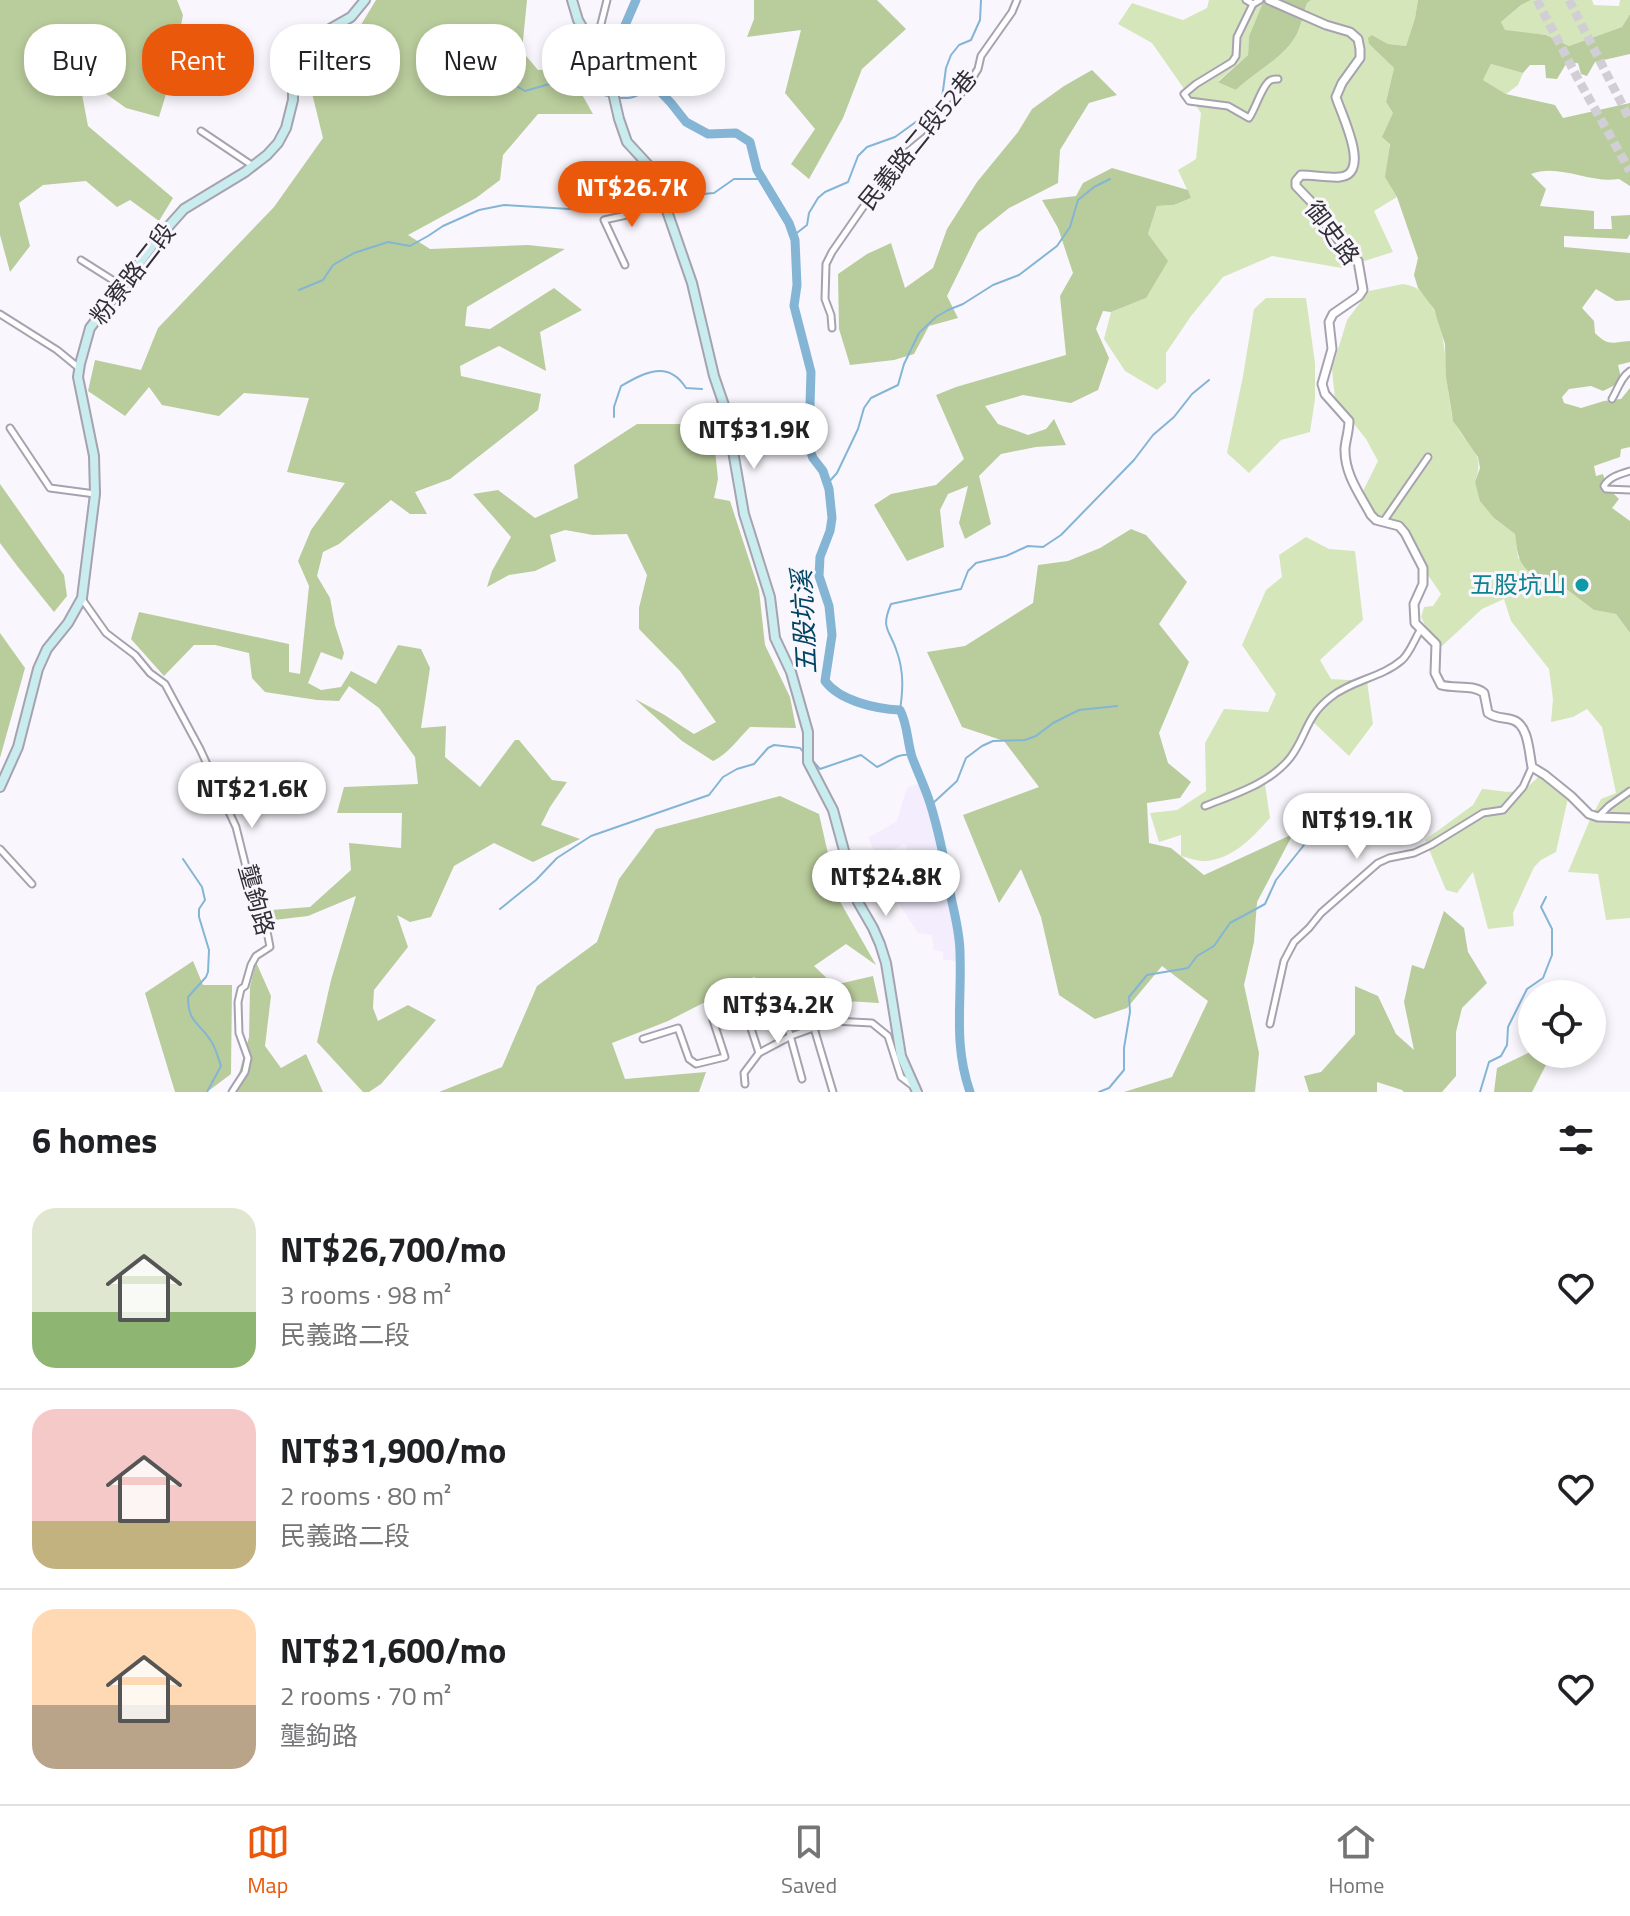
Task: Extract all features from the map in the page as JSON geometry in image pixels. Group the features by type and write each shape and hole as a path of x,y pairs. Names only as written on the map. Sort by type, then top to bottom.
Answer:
{"main road":[{"name":"粉寮路二段","path":"0,787 18,747 42,660 82,598 95,494 94,456 78,377 90,328 184,209 254,166 278,143 286,128 293,100 293,60 300,46 351,17 365,0"},
{"path":"572,0 580,24"},
{"path":"613,96 627,142 650,167 662,194 692,283 714,376 726,411 744,514 770,597 775,638 791,672 808,732 808,762 833,810 858,902 873,928 886,963 901,1056 915,1089"}],"street":[{"path":"603,24 607,0"},
{"name":"民義路二段52巷","path":"832,328 825,299 826,264 832,252 893,164 926,137 968,85 978,69 981,56 1017,0"},
{"path":"1246,0 1253,4"},
{"path":"1260,0 1253,4 1237,37 1236,56 1232,62 1184,94 1189,101 1228,106 1249,118 1266,84 1278,79"},
{"name":"御史路","path":"1269,0 1350,32 1358,39 1360,49 1360,58 1336,97 1354,150 1354,169 1340,177 1301,175 1296,181 1296,186 1320,211 1328,229 1358,261 1361,272 1363,290 1333,314 1329,322 1332,349 1322,384 1325,394 1349,421 1345,444 1349,474 1371,515 1376,520 1399,526 1423,568 1423,584 1414,604 1415,623 1436,644 1435,673 1441,685 1479,688 1484,693 1488,713 1520,723 1525,731 1532,767"},
{"path":"201,131 254,166"},
{"path":"625,265 604,220 631,214 662,194"},
{"path":"81,260 122,286"},
{"path":"0,314 57,350 79,368"},
{"path":"1612,399 1630,371"},
{"path":"10,428 50,488 95,494"},
{"path":"1383,522 1428,457"},
{"path":"1630,471 1615,476 1604,486 1606,489 1630,490"},
{"name":"壟鉤路","path":"82,598 106,633 165,684 200,749 236,827 270,947 256,956 245,986 241,989 238,1002 239,1033 248,1058 245,1072 232,1092"},
{"path":"1205,806 1257,786 1292,756 1313,714 1329,698 1344,687 1383,673 1404,659 1421,629"},
{"path":"1270,1024 1284,961 1294,942 1321,913 1378,863 1414,853 1483,813 1503,809 1523,787 1532,767 1571,796 1589,814 1630,818"},
{"path":"1598,817 1630,791"},
{"path":"0,849 32,884"},
{"path":"782,1006 802,1079"},
{"path":"643,1039 678,1028 689,1059 696,1064 725,1057 713,1020 742,1009 759,1053"},
{"path":"745,1084 744,1073 759,1053 791,1036 833,1021 872,1023 888,1036 901,1077 915,1089"},
{"path":"814,1028 833,1092"}],"shaded area":[{"path":"921,783 958,930 959,962 943,959 943,952 934,950 932,935 918,933 896,899 895,887 899,876 911,869 906,845 885,855 874,850 868,838 897,821 906,790"}],"green space":[{"path":"0,0 177,0 183,15 181,24 142,24 142,96 165,96 159,117 126,108 109,96 126,96 126,24 24,24 24,96 82,96 88,126 173,198 159,221 130,200 117,207 86,181 43,185 19,203 30,246 10,272 0,235"},
{"path":"376,0 527,0 525,24 416,24 416,96 526,96 526,56 538,70 542,70 542,96 583,96 593,114 538,114 503,155 500,180 476,198 408,235 430,249 528,245 565,249 467,307 465,326 490,329 554,288 582,310 540,332 546,371 499,346 460,366 461,376 541,394 538,410 450,479 415,492 427,514 410,514 391,500 339,544 323,552 317,576 330,598 344,653 342,660 321,652 308,683 321,690 341,687 351,671 376,684 398,645 421,649 430,668 421,728 446,726 445,757 480,787 515,740 519,740 552,780 567,782 541,825 580,839 533,862 494,843 454,866 431,917 410,922 397,915 408,947 374,990 373,1008 378,1021 408,1005 436,1020 381,1084 369,1092 363,1092 317,1042 331,980 356,896 308,916 274,920 271,910 310,907 351,870 349,843 401,848 402,813 337,813 344,787 418,784 415,757 379,708 349,686 339,701 265,692 252,678 249,653 215,645 194,645 164,676 131,639 139,612 289,644 289,672 300,674 309,586 298,561 311,530 345,483 287,472 309,398 244,393 219,416 162,405 149,387 125,416 88,391 95,360 141,370 158,328 274,207 323,138 313,96 400,96 400,24 361,24"},
{"path":"754,0 877,0 906,29 862,69 843,118 809,179 791,164 815,129 785,93 801,30 747,37 754,19"},
{"path":"1209,0 1264,0 1249,36 1248,55 1218,81 1236,90 1289,46 1299,31 1307,3 1311,0 1418,0 1406,46 1388,44 1372,35 1369,44 1394,68 1386,102 1393,113 1386,177 1397,197 1374,211 1393,252 1342,268 1272,256 1223,277 1166,353 1166,382 1157,390 1125,371 1104,339 1111,312 1146,298 1148,234 1157,206 1174,205 1191,198 1178,170 1196,159 1201,113 1152,43 1118,24 1132,3 1183,20 1207,8"},
{"path":"1264,0 1311,0 1289,46 1236,90 1218,82 1248,55 1249,36"},
{"path":"1418,0 1531,0 1501,22 1505,30 1546,35 1569,46 1622,27 1630,14 1630,54 1595,62 1587,76 1581,74 1578,63 1566,64 1557,79 1546,78 1545,65 1530,65 1523,73 1491,64 1483,80 1506,94 1555,105 1563,118 1630,103 1630,186 1619,179 1597,179 1564,172 1531,174 1546,189 1540,206 1594,211 1594,229 1612,229 1611,216 1630,215 1627,239 1564,236 1564,247 1630,253 1630,300 1616,301 1596,289 1582,308 1594,321 1595,333 1604,340 1611,343 1630,341 1630,362 1618,365 1619,383 1603,391 1591,386 1569,389 1562,397 1564,403 1581,408 1621,399 1630,388 1630,447 1621,449 1620,457 1594,466 1596,476 1603,474 1607,487 1619,499 1612,508 1630,521 1630,633 1616,614 1594,610 1551,578 1538,579 1526,569 1518,555 1515,534 1494,518 1480,501 1475,482 1480,468 1478,457 1453,421 1445,344 1434,309 1418,288 1414,275 1418,258 1397,197 1385,177 1390,144 1382,137 1393,113 1386,102 1394,68 1369,44 1368,38 1372,35 1388,44 1406,46"},
{"path":"1531,0 1592,0 1594,5 1619,6 1620,0 1630,0 1630,14 1622,27 1569,46 1546,35 1505,31 1501,22"},
{"path":"1491,64 1523,73 1518,85 1506,94 1483,80"},
{"path":"1092,70 1117,95 1089,103 1060,150 1058,183 1009,208 978,233 947,296 958,318 929,326 914,354 894,360 850,365 839,329 838,274 867,254 891,243 905,288 933,268 947,229 977,182 1018,132 1032,109"},
{"path":"1112,168 1188,190 1191,198 1174,205 1157,206 1148,234 1168,261 1146,298 1111,312 1103,311 1096,329 1109,358 1098,390 1071,403 1023,395 985,406 998,424 1028,435 1046,429 1054,419 1066,445 1001,454 979,476 991,524 965,539 959,523 968,486 948,494 940,510 944,547 907,561 874,505 891,494 936,485 964,459 936,395 1066,355 1060,296 1073,273 1058,228 1042,200 1076,196 1083,183"},
{"path":"1403,284 1420,291 1436,315 1444,344 1452,417 1477,455 1475,482 1494,518 1515,534 1518,558 1594,610 1616,614 1630,633 1630,918 1606,920 1598,874 1568,872 1601,799 1616,793 1602,727 1587,709 1573,717 1551,722 1553,699 1549,669 1511,621 1504,599 1482,609 1442,646 1429,633 1421,617 1424,607 1433,606 1441,594 1421,565 1403,527 1378,515 1362,493 1378,461 1366,439 1335,400 1332,369 1347,320 1369,291"},
{"path":"1266,298 1306,298 1315,363 1315,399 1310,432 1281,440 1249,473 1227,453 1254,309"},
{"path":"637,424 694,424 713,431 718,479 714,498 730,501 759,590 765,645 790,697 796,728 750,727 728,751 713,761 682,741 635,699 694,734 716,722 680,671 639,629 639,608 647,575 627,534 593,535 565,530 550,535 556,561 535,571 509,575 487,587 492,571 511,537 473,494 498,490 535,518 578,498 574,465"},
{"path":"0,484 64,575 67,596 54,612 0,543"},
{"path":"1131,529 1146,535 1187,582 1159,624 1189,662 1159,733 1168,763 1191,782 1180,798 1147,803 1149,843 1171,848 1204,875 1293,834 1257,902 1254,942 1244,985 1259,1053 1255,1092 1124,1092 1172,1077 1208,1001 1162,966 1127,1008 1095,1019 1059,995 1041,917 1021,869 999,903 963,815 1039,787 1004,741 962,727 927,652 965,646 1033,603 1038,565 1068,561 1100,548"},
{"path":"1306,537 1329,549 1355,551 1363,620 1320,660 1331,679 1367,681 1373,724 1349,756 1312,721 1298,751 1265,784 1270,818 1257,832 1242,846 1217,859 1201,861 1181,856 1181,835 1159,842 1150,813 1177,810 1206,791 1205,743 1224,709 1268,712 1276,694 1242,645 1266,590 1282,577 1279,555"},
{"path":"0,633 25,668 0,758"},
{"path":"1538,777 1544,778 1568,798 1556,852 1534,867 1513,913 1514,926 1488,929 1473,872 1457,893 1446,890 1425,840 1473,805 1482,789 1519,791"},
{"path":"780,796 819,814 838,898 876,965 846,944 814,966 834,985 873,976 879,1003 812,999 777,990 754,977 668,1021 612,1043 625,1079 706,1072 699,1092 439,1092 502,1067 537,986 597,942 619,879 656,829"},
{"path":"1444,911 1464,928 1468,952 1487,983 1462,1008 1456,1032 1456,1076 1442,1092 1404,1092 1377,1082 1377,1092 1309,1092 1304,1076 1321,1072 1355,1034 1355,986 1378,996 1396,1034 1414,1050 1404,1002 1412,965 1424,969"},
{"path":"193,961 203,985 232,985 231,1074 207,1092 175,1092 145,993"},
{"path":"256,962 271,996 265,1046 281,1068 306,1054 323,1092 234,1092 249,1037 250,987"},
{"path":"1518,1058 1518,1068 1544,1068 1532,1092 1494,1092 1497,1068"}],"waterway":[{"name":"五股坑溪","path":"636,0 616,46 619,57 650,81 686,122 708,134 736,133 750,142 757,170 789,223 795,240 797,285 794,306 811,372 810,405 805,426 807,443 823,471 829,489 832,518 820,557 819,576 829,606 832,635 825,681 849,699 870,706 900,710 903,716 912,757 936,825 958,930 960,1040 970,1092"},
{"path":"793,236 807,225 809,213 818,198 848,182 858,156 867,147 895,137 931,111 942,98 951,55 959,45 971,40 980,20 981,0"},
{"path":"526,91 553,83 565,87 580,85 612,97"},
{"path":"619,98 635,96"},
{"path":"662,191 690,183 703,194 714,193 734,179 762,179"},
{"path":"827,484 837,473 871,398 898,385 919,333 936,317 993,285 1019,275 1057,246 1070,227 1078,200 1110,179"},
{"path":"299,290 323,280 333,265 354,253 388,242 410,246 443,226 479,210 504,205 602,211 631,208 657,194"},
{"path":"1624,373 1630,368"},
{"path":"614,417 621,386 647,373 664,371 679,379 686,388 702,389"},
{"path":"900,710 901,667 886,625 891,604 961,589 968,571 976,563 1006,556 1028,546 1043,547 1061,535 1134,460 1153,435 1174,417 1192,394 1209,380"},
{"path":"931,805 957,781 966,758 982,746 993,741 1025,740 1036,736 1079,710 1117,706"},
{"path":"500,909 557,858 591,836 709,795 723,777 754,764 774,745 800,748 804,753"},
{"path":"812,760 820,769 861,755 877,767 898,756 912,755"},
{"path":"1099,1092 1109,1088 1124,1070 1129,997 1147,975 1188,968 1197,956 1214,946 1230,923 1265,904 1276,880 1304,845"},
{"path":"183,859 202,887 205,900 199,909 199,917 209,950 208,972 188,997 188,1006 192,1017 213,1044 221,1066 207,1092"},
{"path":"1480,1092 1489,1062 1501,1056 1507,1045 1508,1027 1527,989 1543,978 1552,955 1552,929 1541,907 1546,897"}],"tunnel":[{"path":"1537,0 1630,171"},
{"path":"1569,0 1630,120"}],"place":[{"name":"五股坑山","path":"1582,585"}]}
